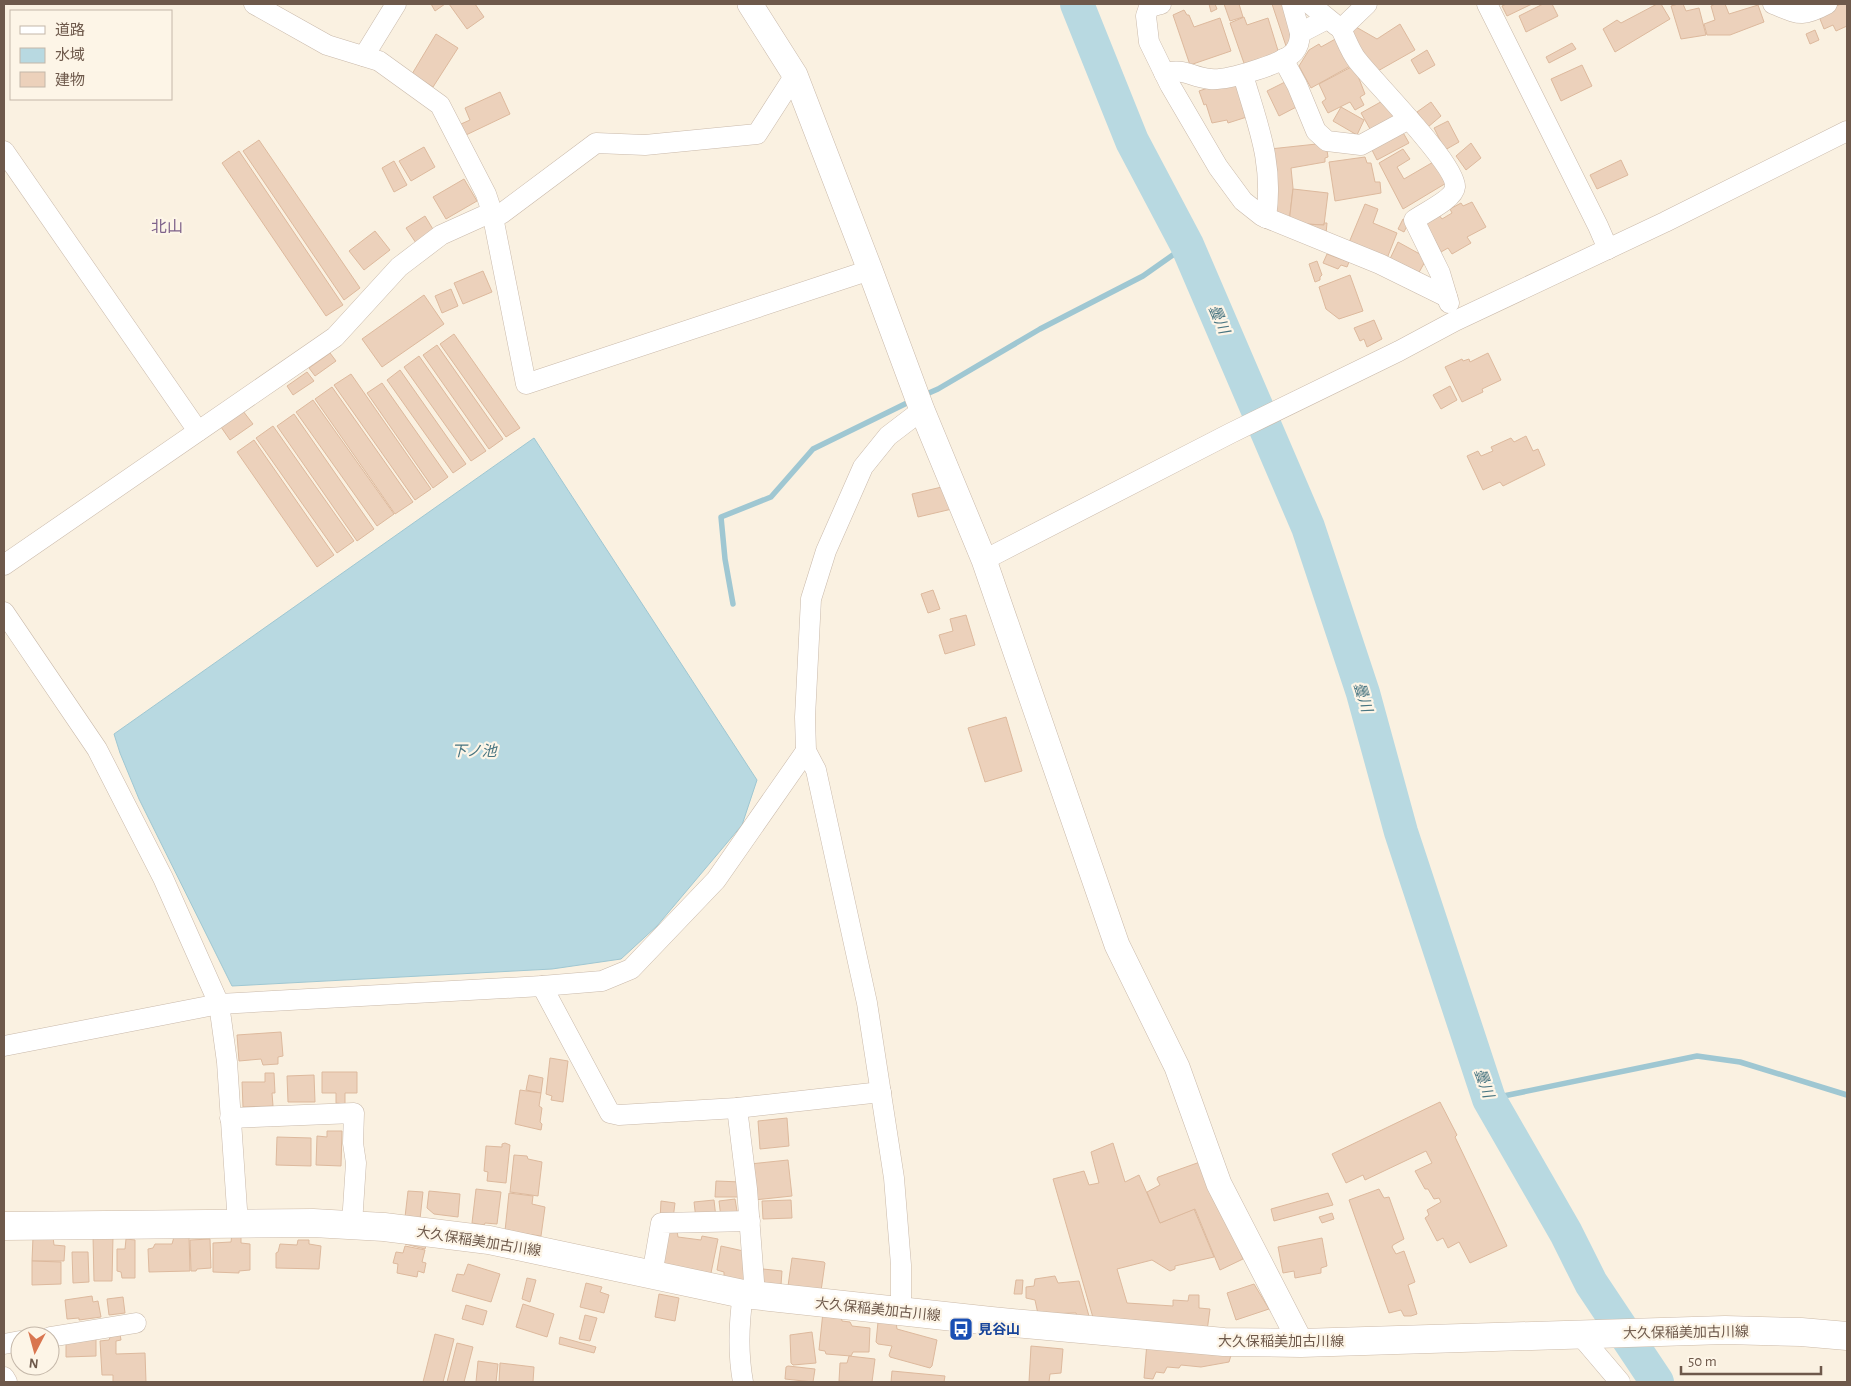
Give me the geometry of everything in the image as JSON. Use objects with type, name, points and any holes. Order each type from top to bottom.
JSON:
[{"type":"main road","name":"大久保稲美加古川線","points":[[4,1226],[313,1222],[352,1224],[490,1240],[749,1295],[901,1312],[1224,1342],[1301,1343],[1725,1330],[1801,1332],[1847,1336]]},
{"type":"street","points":[[254,4],[327,45],[379,61],[440,105],[486,194],[492,212],[526,384],[870,270]]},
{"type":"street","points":[[364,56],[396,4]]},
{"type":"street","points":[[750,4],[795,75],[922,410],[984,560],[1117,945],[1177,1067],[1219,1184],[1301,1343]]},
{"type":"street","points":[[1161,4],[1149,7],[1146,16],[1149,42],[1164,74],[1218,167],[1243,201],[1266,218],[1380,264],[1447,296]]},
{"type":"street","points":[[1164,74],[1178,70],[1211,79],[1242,75],[1283,59],[1295,51],[1300,42],[1300,33],[1292,4]]},
{"type":"street","points":[[1310,4],[1334,24],[1355,58],[1430,143],[1451,174],[1455,186],[1452,196],[1414,220],[1440,273],[1455,321]]},
{"type":"street","points":[[1300,33],[1334,24],[1366,4]]},
{"type":"street","points":[[1486,4],[1594,217],[1608,249]]},
{"type":"street","points":[[1773,4],[1800,14],[1812,12],[1827,4]]},
{"type":"street","points":[[1283,59],[1297,85],[1316,131],[1327,141],[1360,145],[1409,119]]},
{"type":"street","points":[[4,565],[335,337],[399,267],[441,236],[492,212],[502,214],[596,143],[645,145],[757,134],[795,75]]},
{"type":"street","points":[[1242,75],[1265,147],[1268,171],[1266,218]]},
{"type":"street","points":[[984,560],[1231,434],[1399,352],[1455,321],[1608,249],[1847,131]]},
{"type":"street","points":[[4,151],[198,431]]},
{"type":"street","points":[[901,1312],[901,1265],[894,1178],[867,1002],[816,770],[806,751],[804,717],[811,599],[826,552],[863,467],[888,436],[922,410]]},
{"type":"street","points":[[4,612],[97,749],[163,878],[219,1004],[227,1062],[238,1224]]},
{"type":"street","points":[[4,1046],[219,1004],[602,981],[631,969],[716,880],[806,751]]},
{"type":"street","points":[[542,986],[610,1113],[619,1115],[737,1108],[881,1092]]},
{"type":"street","points":[[737,1108],[750,1221],[749,1295],[741,1310],[741,1370],[743,1382]]},
{"type":"street","points":[[230,1118],[354,1112],[353,1143],[356,1163],[352,1224]]},
{"type":"street","points":[[652,1275],[661,1223],[750,1221]]},
{"type":"street","points":[[60,1334],[136,1323]]},
{"type":"street","points":[[1580,1335],[1620,1382]]},
{"type":"street","points":[[4,1377],[7,1382]]},
{"type":"water","name":"下ノ池","points":[[534,438],[757,780],[742,825],[657,926],[621,959],[552,969],[232,986],[139,799],[114,734]]},
{"type":"building","points":[[431,4],[445,4],[435,11]]},
{"type":"building","points":[[449,4],[475,4],[484,17],[467,29]]},
{"type":"building","points":[[1209,4],[1215,4],[1217,9],[1211,12]]},
{"type":"building","points":[[1224,4],[1239,4],[1243,17],[1230,21]]},
{"type":"building","points":[[1272,4],[1286,4],[1296,42],[1286,46]]},
{"type":"building","points":[[1506,4],[1532,4],[1507,16],[1502,6]]},
{"type":"building","points":[[1543,4],[1552,4],[1558,16],[1526,32],[1519,16]]},
{"type":"building","points":[[1657,4],[1661,4],[1670,19],[1615,52],[1603,29],[1617,20],[1621,23]]},
{"type":"building","points":[[1683,4],[1686,11],[1699,8],[1706,35],[1681,39],[1671,6]]},
{"type":"building","points":[[1725,4],[1729,14],[1758,5],[1764,22],[1730,35],[1707,35],[1704,24],[1715,20],[1711,6]]},
{"type":"building","points":[[1841,4],[1847,4],[1847,26],[1836,31],[1833,25],[1824,29],[1820,19],[1826,10]]},
{"type":"building","points":[[1184,10],[1189,15],[1194,27],[1220,18],[1231,51],[1190,65],[1173,15]]},
{"type":"building","points":[[1244,17],[1247,25],[1268,18],[1280,57],[1246,69],[1230,23]]},
{"type":"building","points":[[1400,24],[1415,50],[1376,72],[1348,37],[1356,27],[1377,39]]},
{"type":"building","points":[[1815,30],[1819,40],[1810,44],[1806,34]]},
{"type":"building","points":[[436,34],[458,48],[433,87],[412,74]]},
{"type":"building","points":[[1339,37],[1354,64],[1311,88],[1299,66],[1309,50],[1319,44],[1321,47]]},
{"type":"building","points":[[1572,43],[1576,49],[1549,63],[1546,57]]},
{"type":"building","points":[[1427,50],[1435,65],[1419,74],[1411,60]]},
{"type":"building","points":[[1355,65],[1365,94],[1360,97],[1364,105],[1355,110],[1350,102],[1328,113],[1322,102],[1326,99],[1319,84]]},
{"type":"building","points":[[1582,65],[1592,86],[1561,101],[1551,79]]},
{"type":"building","points":[[1237,78],[1250,116],[1228,123],[1227,120],[1212,123],[1206,104],[1204,105],[1199,91]]},
{"type":"building","points":[[1291,79],[1304,103],[1279,116],[1267,91]]},
{"type":"building","points":[[500,92],[510,114],[466,135],[461,124],[470,120],[465,108]]},
{"type":"building","points":[[1386,99],[1399,123],[1374,136],[1361,113]]},
{"type":"building","points":[[1431,102],[1441,116],[1428,127],[1417,112]]},
{"type":"building","points":[[1341,107],[1364,120],[1357,135],[1333,121]]},
{"type":"building","points":[[1448,121],[1459,142],[1445,150],[1434,128]]},
{"type":"building","points":[[1401,129],[1409,143],[1377,160],[1372,150]]},
{"type":"building","points":[[259,140],[360,288],[344,300],[243,151]]},
{"type":"building","points":[[1326,143],[1328,157],[1325,158],[1325,162],[1291,168],[1293,188],[1289,223],[1272,216],[1270,149]]},
{"type":"building","points":[[1471,143],[1481,158],[1466,170],[1456,156]]},
{"type":"building","points":[[424,147],[435,167],[411,181],[399,161]]},
{"type":"building","points":[[1403,149],[1410,159],[1397,167],[1404,179],[1435,161],[1448,182],[1403,209],[1379,163]]},
{"type":"building","points":[[239,151],[343,305],[326,316],[222,163]]},
{"type":"building","points":[[1365,157],[1367,163],[1371,163],[1375,182],[1380,182],[1381,193],[1335,201],[1329,162]]},
{"type":"building","points":[[1621,160],[1628,175],[1597,189],[1590,175]]},
{"type":"building","points":[[394,161],[407,185],[394,192],[382,168]]},
{"type":"building","points":[[464,179],[477,201],[446,219],[433,197]]},
{"type":"building","points":[[1293,189],[1328,193],[1324,225],[1289,223]]},
{"type":"building","points":[[1472,202],[1486,227],[1467,237],[1471,243],[1452,254],[1448,248],[1441,252],[1426,223],[1439,215],[1442,219],[1452,213],[1450,209],[1461,203],[1463,206]]},
{"type":"building","points":[[1365,204],[1378,209],[1373,223],[1397,233],[1386,261],[1348,245]]},
{"type":"building","points":[[425,216],[434,231],[416,243],[406,228]]},
{"type":"building","points":[[1403,219],[1409,222],[1404,232],[1398,229]]},
{"type":"building","points":[[1324,223],[1327,223],[1326,234],[1304,224],[1324,225]]},
{"type":"building","points":[[375,231],[390,250],[364,270],[349,251]]},
{"type":"building","points":[[1398,242],[1427,258],[1417,276],[1389,261]]},
{"type":"building","points":[[1327,254],[1349,262],[1347,267],[1341,265],[1338,269],[1323,263]]},
{"type":"building","points":[[1317,261],[1322,275],[1320,280],[1315,282],[1309,264]]},
{"type":"building","points":[[483,271],[492,292],[463,304],[454,283]]},
{"type":"building","points":[[1350,275],[1363,311],[1339,319],[1326,309],[1319,287]]},
{"type":"building","points":[[451,289],[458,306],[442,313],[435,296]]},
{"type":"building","points":[[424,295],[444,324],[382,367],[362,339]]},
{"type":"building","points":[[1374,320],[1382,339],[1367,347],[1364,339],[1360,341],[1354,328]]},
{"type":"building","points":[[454,334],[520,428],[506,437],[440,344]]},
{"type":"building","points":[[437,345],[503,439],[489,449],[423,355]]},
{"type":"building","points":[[330,353],[336,361],[315,376],[309,368]]},
{"type":"building","points":[[1488,353],[1501,380],[1482,389],[1483,392],[1462,402],[1445,367],[1462,359],[1463,361],[1469,359],[1470,362]]},
{"type":"building","points":[[419,356],[486,451],[471,461],[404,367]]},
{"type":"building","points":[[400,370],[466,464],[453,473],[387,380]]},
{"type":"building","points":[[307,372],[314,381],[293,395],[287,386]]},
{"type":"building","points":[[351,374],[431,489],[415,500],[334,385]]},
{"type":"building","points":[[382,383],[448,477],[433,488],[367,393]]},
{"type":"building","points":[[1450,386],[1457,400],[1441,409],[1433,395]]},
{"type":"building","points":[[332,387],[413,502],[395,514],[315,399]]},
{"type":"building","points":[[313,400],[394,514],[377,526],[296,412]]},
{"type":"building","points":[[243,411],[253,424],[230,440],[221,427]]},
{"type":"building","points":[[294,414],[374,529],[357,541],[277,426]]},
{"type":"building","points":[[273,426],[354,541],[337,553],[256,438]]},
{"type":"building","points":[[1526,436],[1533,451],[1538,449],[1545,465],[1503,486],[1500,482],[1483,490],[1467,456],[1478,451],[1481,456],[1493,451],[1491,447],[1511,438],[1514,442]]},
{"type":"building","points":[[254,440],[334,555],[317,567],[237,452]]},
{"type":"building","points":[[946,486],[952,509],[918,517],[912,494]]},
{"type":"building","points":[[933,590],[940,609],[928,613],[921,594]]},
{"type":"building","points":[[966,615],[975,645],[945,654],[939,635],[953,631],[950,619]]},
{"type":"building","points":[[1006,717],[1022,771],[985,782],[968,728]]},
{"type":"building","points":[[281,1032],[283,1056],[278,1057],[278,1064],[263,1065],[261,1059],[239,1061],[237,1035]]},
{"type":"building","points":[[550,1058],[568,1061],[563,1102],[551,1100],[552,1096],[546,1094]]},
{"type":"building","points":[[322,1072],[357,1072],[357,1093],[345,1093],[345,1104],[336,1103],[336,1093],[322,1093]]},
{"type":"building","points":[[265,1073],[274,1073],[275,1093],[272,1093],[273,1106],[243,1107],[242,1082],[265,1082]]},
{"type":"building","points":[[314,1075],[315,1102],[288,1102],[287,1076]]},
{"type":"building","points":[[529,1075],[543,1078],[541,1093],[526,1090]]},
{"type":"building","points":[[520,1090],[541,1093],[539,1106],[542,1108],[541,1130],[515,1124]]},
{"type":"building","points":[[1440,1102],[1507,1246],[1470,1263],[1459,1242],[1448,1248],[1443,1238],[1437,1241],[1425,1218],[1429,1215],[1427,1210],[1441,1202],[1439,1198],[1434,1199],[1428,1189],[1425,1189],[1415,1171],[1432,1163],[1426,1151],[1365,1180],[1363,1175],[1346,1183],[1332,1154]]},
{"type":"building","points":[[787,1118],[789,1146],[760,1149],[758,1121]]},
{"type":"building","points":[[327,1131],[342,1131],[341,1166],[316,1165],[317,1136],[327,1137]]},
{"type":"building","points":[[277,1137],[311,1138],[311,1166],[276,1165]]},
{"type":"building","points":[[1113,1143],[1125,1182],[1139,1175],[1160,1223],[1194,1209],[1214,1257],[1175,1266],[1175,1269],[1170,1271],[1152,1260],[1117,1269],[1127,1303],[1173,1306],[1173,1300],[1188,1301],[1189,1295],[1199,1295],[1199,1308],[1210,1309],[1207,1331],[1094,1321],[1053,1179],[1084,1171],[1089,1185],[1099,1183],[1091,1152]]},
{"type":"building","points":[[502,1144],[510,1145],[506,1183],[487,1181],[488,1172],[484,1171],[486,1146],[502,1147]]},
{"type":"building","points":[[514,1155],[527,1156],[528,1159],[542,1162],[538,1196],[510,1192]]},
{"type":"building","points":[[788,1160],[792,1196],[754,1200],[750,1164]]},
{"type":"building","points":[[1200,1162],[1243,1259],[1220,1270],[1195,1209],[1160,1223],[1147,1192],[1160,1185],[1158,1177]]},
{"type":"building","points":[[716,1181],[741,1182],[741,1197],[715,1197]]},
{"type":"building","points":[[476,1189],[501,1192],[497,1224],[485,1223],[484,1225],[472,1223]]},
{"type":"building","points":[[1379,1189],[1384,1198],[1389,1197],[1404,1239],[1392,1247],[1396,1254],[1404,1251],[1415,1282],[1408,1285],[1417,1314],[1411,1316],[1404,1316],[1401,1310],[1389,1313],[1349,1200]]},
{"type":"building","points":[[408,1191],[423,1192],[420,1219],[405,1217]]},
{"type":"building","points":[[429,1191],[460,1194],[458,1217],[434,1214],[427,1208]]},
{"type":"building","points":[[509,1193],[533,1196],[532,1204],[545,1207],[541,1236],[505,1231]]},
{"type":"building","points":[[1328,1193],[1333,1205],[1274,1221],[1271,1209]]},
{"type":"building","points":[[735,1199],[738,1217],[721,1218],[719,1201]]},
{"type":"building","points":[[714,1200],[716,1218],[696,1219],[694,1202]]},
{"type":"building","points":[[791,1200],[792,1218],[763,1219],[762,1201]]},
{"type":"building","points":[[661,1201],[675,1203],[673,1219],[660,1220]]},
{"type":"building","points":[[1332,1213],[1334,1219],[1322,1223],[1319,1217]]},
{"type":"building","points":[[664,1229],[677,1231],[678,1237],[701,1240],[702,1236],[718,1239],[711,1273],[658,1266]]},
{"type":"building","points":[[232,1233],[241,1234],[241,1243],[250,1244],[250,1270],[239,1271],[239,1273],[213,1272],[213,1243],[231,1242]]},
{"type":"building","points":[[93,1236],[113,1236],[112,1281],[94,1281]]},
{"type":"building","points":[[189,1236],[190,1271],[149,1272],[148,1249],[153,1248],[155,1244],[172,1244],[174,1237]]},
{"type":"building","points":[[33,1237],[53,1237],[54,1245],[65,1246],[64,1261],[32,1261]]},
{"type":"building","points":[[407,1238],[427,1242],[425,1249],[405,1244]]},
{"type":"building","points":[[1322,1238],[1327,1266],[1321,1268],[1321,1273],[1295,1278],[1294,1271],[1283,1273],[1278,1247]]},
{"type":"building","points":[[126,1239],[135,1240],[135,1278],[122,1278],[121,1272],[117,1271],[117,1249],[125,1249]]},
{"type":"building","points":[[210,1239],[211,1268],[191,1271],[190,1240]]},
{"type":"building","points":[[298,1240],[309,1240],[309,1244],[321,1246],[319,1269],[276,1268],[276,1253],[280,1244],[297,1245]]},
{"type":"building","points":[[405,1246],[425,1250],[422,1262],[426,1263],[424,1273],[418,1271],[417,1277],[397,1273],[398,1264],[393,1263],[396,1252],[403,1253]]},
{"type":"building","points":[[721,1246],[748,1252],[745,1281],[724,1278],[724,1272],[717,1270]]},
{"type":"building","points":[[72,1252],[88,1252],[89,1282],[73,1283]]},
{"type":"building","points":[[792,1258],[825,1263],[821,1291],[788,1286]]},
{"type":"building","points":[[32,1261],[61,1262],[61,1284],[32,1285]]},
{"type":"building","points":[[468,1264],[500,1274],[491,1302],[452,1291],[457,1274],[464,1275]]},
{"type":"building","points":[[763,1269],[782,1271],[781,1285],[761,1283]]},
{"type":"building","points":[[1055,1276],[1058,1283],[1079,1281],[1089,1316],[1078,1318],[1076,1313],[1038,1314],[1035,1300],[1026,1298],[1026,1287],[1034,1286],[1035,1279]]},
{"type":"building","points":[[527,1278],[536,1280],[530,1302],[522,1299]]},
{"type":"building","points":[[1016,1280],[1023,1280],[1022,1294],[1014,1294]]},
{"type":"building","points":[[586,1283],[602,1287],[600,1292],[609,1295],[604,1313],[580,1307]]},
{"type":"building","points":[[1254,1284],[1269,1309],[1236,1320],[1227,1293]]},
{"type":"building","points":[[659,1294],[679,1298],[675,1321],[655,1317]]},
{"type":"building","points":[[92,1296],[93,1302],[98,1301],[101,1317],[79,1320],[79,1318],[67,1319],[65,1300]]},
{"type":"building","points":[[123,1297],[125,1313],[109,1315],[107,1299]]},
{"type":"building","points":[[523,1304],[554,1314],[547,1337],[516,1327]]},
{"type":"building","points":[[466,1305],[487,1311],[483,1325],[462,1319]]},
{"type":"building","points":[[823,1312],[840,1312],[842,1321],[850,1322],[852,1326],[870,1328],[869,1352],[853,1352],[851,1356],[826,1354],[825,1351],[819,1350]]},
{"type":"building","points":[[585,1315],[597,1318],[590,1341],[579,1339]]},
{"type":"building","points":[[878,1322],[896,1322],[897,1329],[937,1340],[932,1366],[930,1368],[890,1357],[892,1346],[876,1342]]},
{"type":"building","points":[[812,1332],[816,1363],[793,1365],[791,1363],[790,1335]]},
{"type":"building","points":[[120,1334],[121,1340],[116,1341],[116,1354],[145,1353],[146,1382],[113,1382],[113,1375],[102,1375],[100,1341],[109,1340],[111,1335]]},
{"type":"building","points":[[435,1334],[454,1339],[443,1382],[423,1382]]},
{"type":"building","points":[[560,1337],[596,1347],[594,1353],[559,1344]]},
{"type":"building","points":[[96,1338],[96,1356],[66,1357],[66,1339]]},
{"type":"building","points":[[457,1343],[473,1347],[464,1382],[447,1382]]},
{"type":"building","points":[[1147,1343],[1232,1352],[1229,1362],[1201,1367],[1181,1365],[1179,1368],[1167,1367],[1164,1373],[1156,1372],[1153,1379],[1144,1378]]},
{"type":"building","points":[[1031,1346],[1063,1349],[1061,1373],[1050,1374],[1049,1382],[1029,1382]]},
{"type":"building","points":[[849,1356],[875,1359],[872,1382],[839,1381],[840,1363],[847,1363]]},
{"type":"building","points":[[478,1361],[498,1364],[496,1382],[476,1382]]},
{"type":"building","points":[[500,1363],[534,1367],[533,1382],[499,1382]]},
{"type":"building","points":[[786,1367],[815,1369],[813,1382],[785,1379]]},
{"type":"building","points":[[892,1371],[945,1376],[944,1382],[891,1382]]},
{"type":"waterway","name":"曇川","points":[[1077,4],[1132,141],[1187,245],[1308,527],[1363,693],[1401,832],[1489,1099],[1566,1233],[1591,1283],[1657,1382]]},
{"type":"waterway","points":[[922,396],[938,389],[1040,329],[1143,276],[1187,245]]},
{"type":"waterway","points":[[733,604],[725,559],[721,517],[771,497],[813,449],[911,401]]},
{"type":"waterway","points":[[1489,1099],[1697,1056],[1740,1062],[1847,1095]]},
{"type":"place","name":"見谷山","points":[[961,1329]]},
{"type":"district","name":"北山","points":[[167,226]]}]
